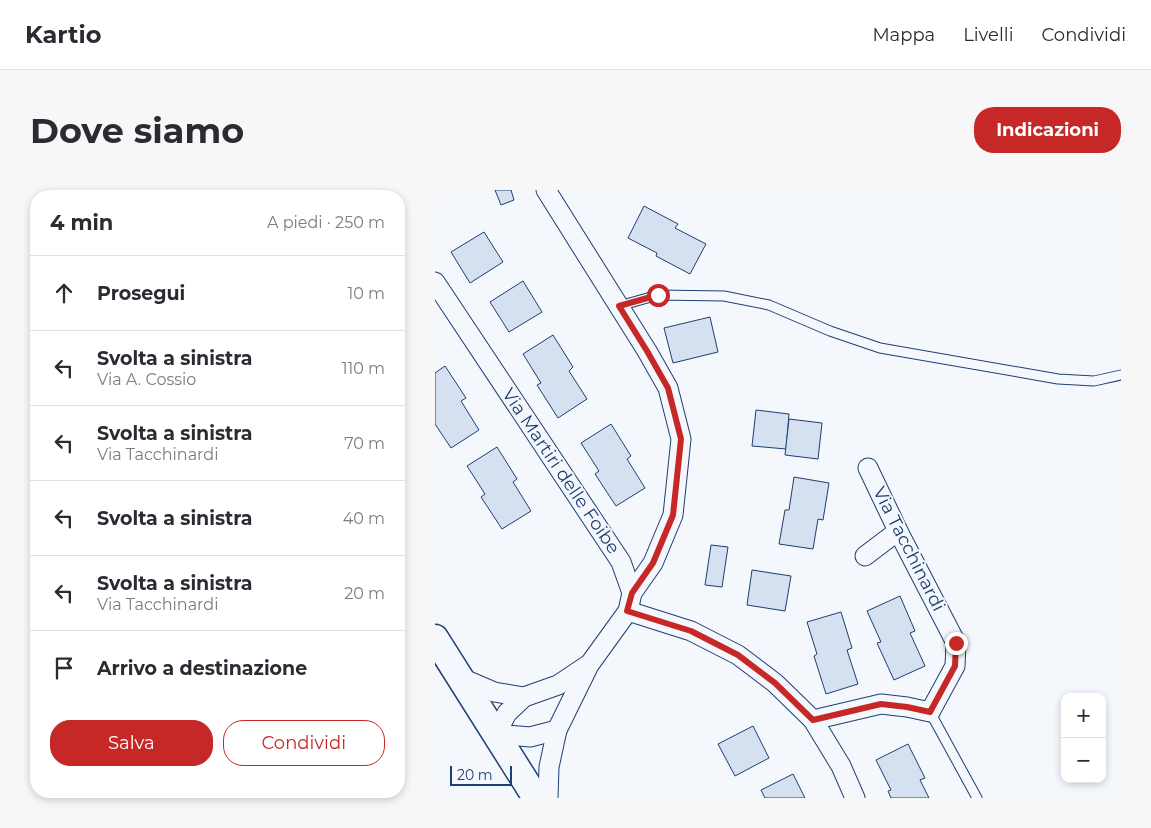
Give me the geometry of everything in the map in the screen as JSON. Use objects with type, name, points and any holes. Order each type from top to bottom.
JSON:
[{"type":"main road","points":[[435,638],[536,798]]},
{"type":"street","points":[[546,190],[647,351],[668,388],[681,439],[673,515],[653,563],[632,593],[627,611],[589,665],[557,730],[549,767],[548,798]]},
{"type":"street","name":"Via Martiri delle Foibe","points":[[435,282],[621,562],[632,593]]},
{"type":"street","name":"Via Tacchinardi","points":[[869,468],[898,531],[956,643],[955,666],[930,712]]},
{"type":"street","points":[[865,556],[898,531]]},
{"type":"street","points":[[627,611],[691,631],[738,655],[775,683],[813,720],[841,766],[855,798]]},
{"type":"street","points":[[557,730],[530,737],[496,734],[507,713],[523,697],[558,685],[589,665]]},
{"type":"street","points":[[459,677],[494,692],[523,697]]},
{"type":"street","points":[[813,720],[881,704],[930,712]]},
{"type":"lane","points":[[619,306],[658,295],[724,296],[769,305],[830,331],[880,348],[1058,379],[1094,381],[1121,375]]},
{"type":"lane","points":[[930,712],[977,798]]},
{"type":"building","points":[[495,190],[511,190],[514,200],[501,205]]},
{"type":"building","points":[[644,206],[678,224],[675,228],[706,244],[690,274],[656,256],[657,253],[628,238]]},
{"type":"building","points":[[484,232],[503,262],[470,283],[451,252]]},
{"type":"building","points":[[523,281],[542,312],[509,332],[490,302]]},
{"type":"building","points":[[710,317],[718,352],[673,363],[664,328]]},
{"type":"building","points":[[553,335],[573,367],[569,371],[587,399],[558,418],[537,385],[541,383],[523,354]]},
{"type":"building","points":[[445,366],[466,398],[461,401],[479,430],[451,448],[435,424],[435,373]]},
{"type":"building","points":[[756,410],[789,414],[786,449],[752,446]]},
{"type":"building","points":[[789,419],[822,423],[818,459],[785,455]]},
{"type":"building","points":[[611,424],[631,456],[627,459],[645,488],[616,506],[595,474],[599,471],[581,443]]},
{"type":"building","points":[[497,447],[517,479],[513,482],[531,511],[502,529],[481,497],[485,494],[467,466]]},
{"type":"building","points":[[794,477],[829,483],[823,520],[818,519],[813,549],[779,544],[785,510],[789,510]]},
{"type":"building","points":[[711,545],[728,547],[722,587],[705,585]]},
{"type":"building","points":[[752,570],[791,576],[785,611],[747,605]]},
{"type":"building","points":[[900,596],[915,631],[910,633],[925,666],[894,680],[877,643],[881,642],[867,611]]},
{"type":"building","points":[[841,612],[852,648],[847,650],[858,684],[826,694],[814,656],[817,654],[807,622]]},
{"type":"building","points":[[753,726],[769,758],[735,776],[718,744]]},
{"type":"building","points":[[908,744],[925,778],[920,780],[929,798],[891,798],[888,791],[891,790],[876,760]]},
{"type":"building","points":[[793,774],[805,798],[765,798],[761,790]]},
{"type":"route","points":[[658,295],[619,306],[668,388],[681,439],[673,515],[653,563],[632,593],[627,611],[691,631],[738,655],[775,683],[813,720],[881,704],[930,712],[955,666],[956,643]]}]
